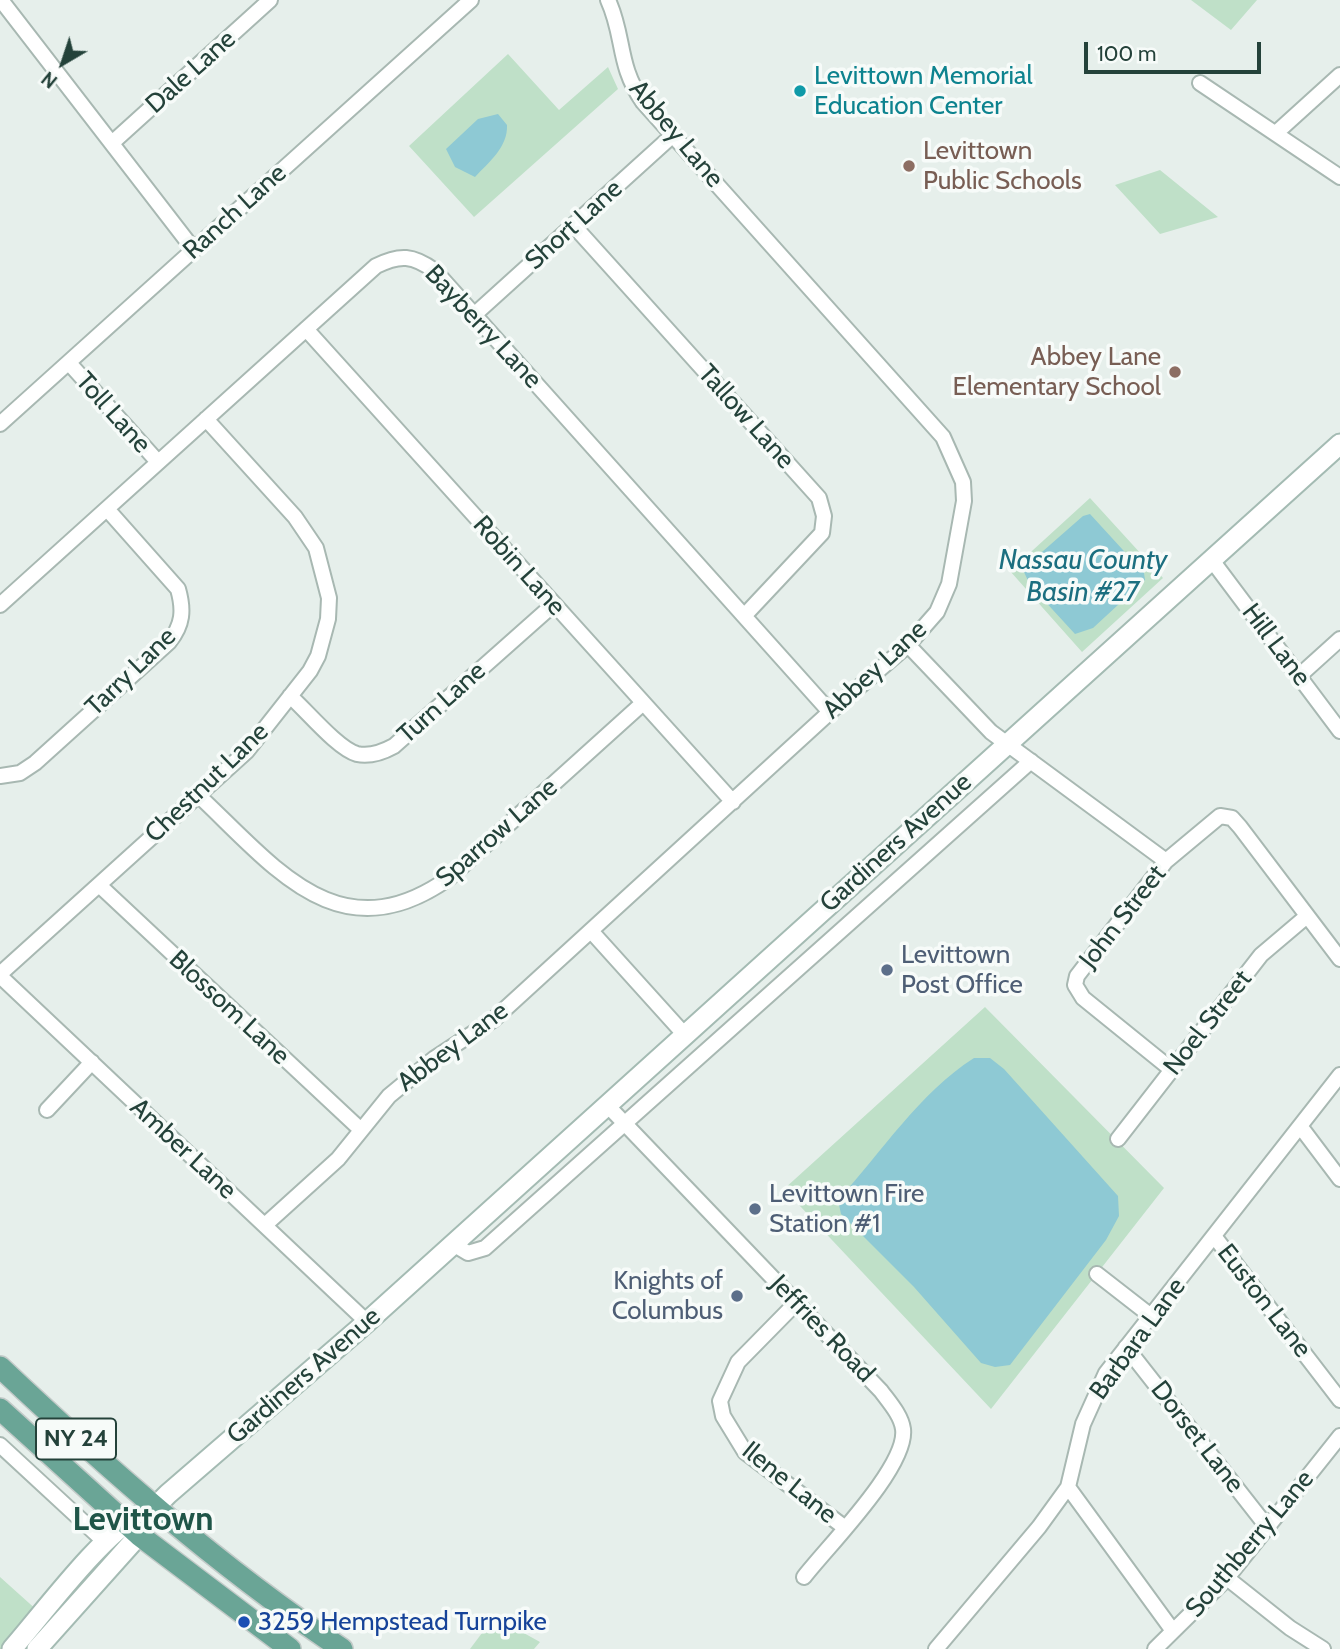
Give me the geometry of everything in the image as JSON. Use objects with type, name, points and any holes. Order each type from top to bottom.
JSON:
[{"type":"main road","name":"Gardiners Avenue","points":[[132,1529],[367,1322],[1340,444]]},
{"type":"main road","name":"NY 24","points":[[0,1367],[155,1507],[217,1559],[342,1649]]},
{"type":"main road","name":"NY 24","points":[[0,1409],[132,1529],[290,1649]]},
{"type":"main road","points":[[12,1649],[105,1542],[132,1529]]},
{"type":"main road","points":[[37,1649],[132,1529]]},
{"type":"street","points":[[1,0],[194,250]]},
{"type":"street","name":"Dale Lane","points":[[112,143],[270,0]]},
{"type":"street","name":"Ranch Lane","points":[[0,424],[471,0]]},
{"type":"street","name":"Abbey Lane","points":[[265,1225],[338,1159],[389,1096],[435,1058],[493,1020],[830,712],[908,645],[937,612],[948,584],[964,501],[956,463],[943,437],[673,135],[629,82],[621,58],[617,18],[608,0]]},
{"type":"street","points":[[1276,133],[1340,75]]},
{"type":"street","points":[[1200,83],[1340,177]]},
{"type":"street","name":"Short Lane","points":[[474,315],[673,135]]},
{"type":"street","name":"Tallow Lane","points":[[574,226],[819,498],[824,516],[822,533],[745,615]]},
{"type":"street","name":"Bayberry Lane","points":[[0,605],[376,267],[392,258],[406,256],[419,259],[435,271],[830,712]]},
{"type":"street","name":"Robin Lane","points":[[306,329],[733,802]]},
{"type":"street","name":"Toll Lane","points":[[69,363],[158,462]]},
{"type":"street","name":"Chestnut Lane","points":[[0,975],[247,751],[310,671],[324,636],[328,598],[323,566],[316,548],[295,517],[206,419]]},
{"type":"street","name":"Tarry Lane","points":[[0,776],[20,773],[35,762],[169,642],[180,624],[183,606],[178,589],[107,509]]},
{"type":"street","name":"Hill Lane","points":[[1211,559],[1340,731]]},
{"type":"street","name":"Turn Lane","points":[[290,696],[347,749],[370,755],[383,751],[394,746],[554,604]]},
{"type":"street","points":[[1299,676],[1340,639]]},
{"type":"street","points":[[908,645],[991,732],[1166,861]]},
{"type":"street","name":"Sparrow Lane","points":[[198,795],[306,892],[351,907],[392,906],[418,898],[449,878],[643,703]]},
{"type":"street","name":"Gardiners Avenue","points":[[453,1244],[468,1253],[485,1248],[1031,761]]},
{"type":"street","name":"John Street","points":[[1172,1070],[1096,1010],[1077,992],[1075,985],[1085,964],[1166,861],[1220,816],[1232,818],[1307,916]]},
{"type":"street","name":"Blossom Lane","points":[[99,885],[361,1130]]},
{"type":"street","points":[[1307,916],[1340,960]]},
{"type":"street","name":"Noel Street","points":[[1118,1139],[1261,956],[1307,916]]},
{"type":"street","points":[[591,931],[684,1034]]},
{"type":"street","name":"Amber Lane","points":[[0,975],[367,1322]]},
{"type":"street","points":[[47,1110],[92,1062]]},
{"type":"street","name":"Barbara Lane","points":[[936,1649],[1039,1527],[1068,1487],[1091,1400],[1126,1347],[1340,1075]]},
{"type":"street","name":"Jeffries Road","points":[[607,1105],[881,1391],[901,1421],[902,1444],[885,1479],[804,1577]]},
{"type":"street","points":[[1300,1126],[1340,1179]]},
{"type":"street","name":"Euston Lane","points":[[1214,1236],[1340,1399]]},
{"type":"street","points":[[1097,1274],[1151,1316]]},
{"type":"street","name":"Ilene Lane","points":[[797,1303],[738,1362],[720,1401],[723,1416],[745,1452],[844,1527]]},
{"type":"street","name":"Dorset Lane","points":[[1126,1347],[1268,1528]]},
{"type":"street","name":"Southberry Lane","points":[[1155,1649],[1199,1609],[1227,1578],[1340,1436]]},
{"type":"street","points":[[0,1445],[105,1542]]},
{"type":"street","points":[[1068,1487],[1172,1631]]},
{"type":"street","points":[[1227,1578],[1290,1628],[1323,1649]]},
{"type":"green space","points":[[1191,0],[1257,0],[1231,30]]},
{"type":"green space","points":[[508,54],[559,110],[608,67],[618,89],[474,217],[409,146]]},
{"type":"green space","points":[[1160,170],[1218,217],[1160,234],[1115,185]]},
{"type":"green space","name":"Nassau County Basin #27","points":[[1090,498],[1163,578],[1082,652],[1010,571]]},
{"type":"green space","points":[[985,1007],[1164,1188],[991,1409],[784,1189]]},
{"type":"green space","points":[[0,1577],[39,1612],[5,1649],[0,1649]]},
{"type":"green space","points":[[494,1617],[540,1642],[534,1649],[470,1649]]},
{"type":"water","points":[[498,114],[507,125],[497,154],[475,177],[455,167],[446,149],[478,119]]},
{"type":"water","name":"Nassau County Basin #27","points":[[1090,514],[1144,573],[1145,580],[1093,628],[1075,634],[1030,585],[1024,572],[1026,566],[1083,516]]},
{"type":"water","points":[[974,1058],[990,1058],[1004,1069],[1118,1196],[1119,1216],[1106,1240],[1010,1365],[995,1367],[981,1363],[914,1287],[841,1214],[838,1200],[918,1106],[954,1072]]},
{"type":"place","name":"Levittown Memorial Education Center","points":[[800,91]]},
{"type":"place","name":"Levittown Public Schools","points":[[909,166]]},
{"type":"place","name":"Abbey Lane Elementary School","points":[[1175,372]]},
{"type":"place","name":"Levittown Post Office","points":[[887,970]]},
{"type":"place","name":"Levittown Fire Station #1","points":[[755,1209]]},
{"type":"place","name":"Knights of Columbus","points":[[737,1296]]},
{"type":"place","name":"3259 Hempstead Turnpike","points":[[244,1622]]},
{"type":"district","name":"Levittown","points":[[143,1520]]}]
